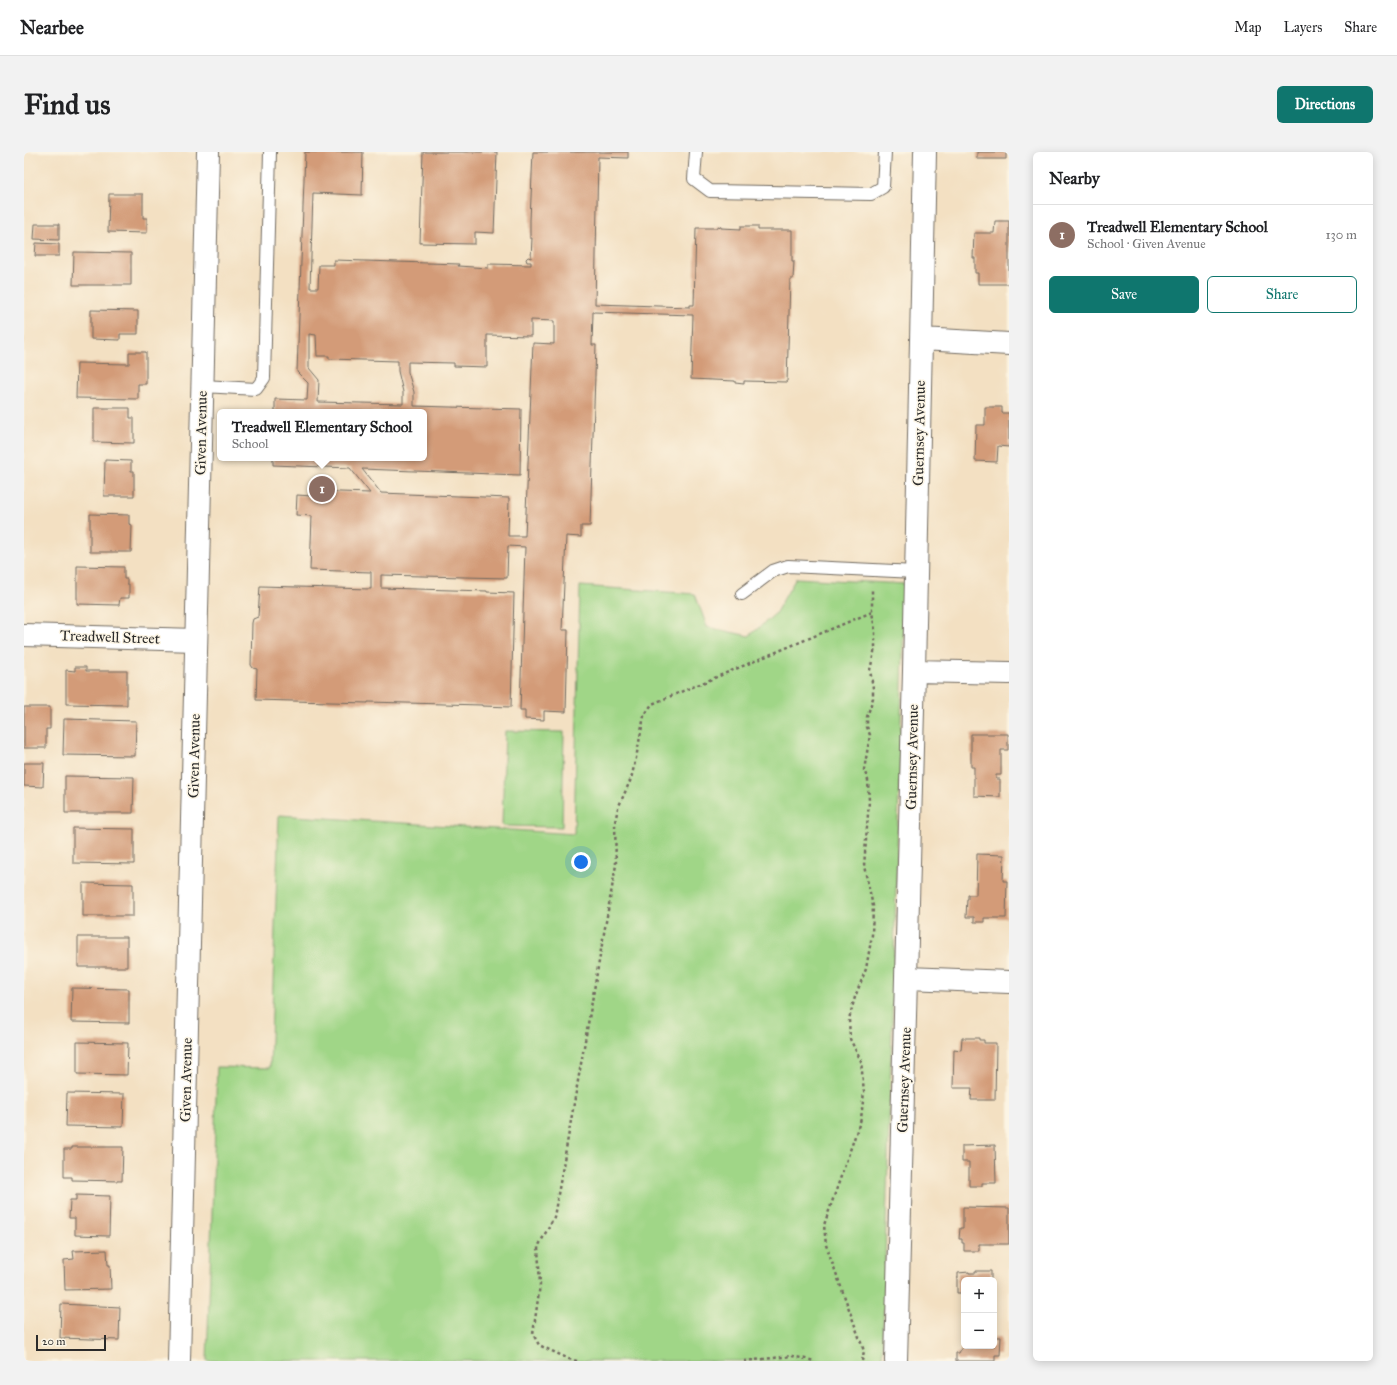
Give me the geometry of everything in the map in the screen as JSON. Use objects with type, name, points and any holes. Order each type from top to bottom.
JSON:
[{"type":"street","name":"Given Avenue","points":[[179,1361],[208,152]]},
{"type":"street","name":"Guernsey Avenue","points":[[896,1361],[907,978],[925,152]]},
{"type":"street","points":[[922,339],[1009,344]]},
{"type":"street","name":"Treadwell Street","points":[[24,635],[196,640]]},
{"type":"street","points":[[914,671],[1009,673]]},
{"type":"street","points":[[907,978],[1009,982]]},
{"type":"lane","points":[[202,386],[256,389],[264,378],[270,152]]},
{"type":"lane","points":[[696,152],[694,179],[710,191],[871,194],[883,187],[885,152]]},
{"type":"lane","points":[[742,594],[773,571],[788,566],[916,572]]},
{"type":"path","points":[[862,1361],[864,1351],[826,1246],[824,1224],[860,1119],[864,1092],[861,1061],[850,1039],[849,1019],[855,997],[866,969],[872,935],[873,906],[864,866],[869,801],[868,780],[864,770],[870,735],[867,727],[867,717],[873,688],[870,670],[875,648],[871,570]]},
{"type":"path","points":[[577,1361],[569,1359],[539,1345],[533,1334],[540,1285],[538,1247],[554,1217],[616,865],[615,822],[618,808],[631,780],[644,716],[652,704],[872,612]]},
{"type":"path","points":[[744,1361],[792,1356],[815,1361]]},
{"type":"green space","points":[[796,578],[905,584],[882,1361],[207,1361],[217,1067],[270,1068],[279,815],[574,834],[580,586],[695,594],[707,627],[749,636],[775,614]]},
{"type":"green space","points":[[505,731],[564,732],[562,827],[502,826]]},
{"type":"building","points":[[305,152],[363,152],[362,195],[313,193],[310,288],[318,288],[319,265],[334,265],[334,260],[459,264],[458,266],[488,268],[488,264],[531,265],[531,262],[527,262],[526,259],[528,257],[531,258],[532,238],[530,238],[530,220],[533,152],[628,152],[628,158],[598,157],[595,304],[690,307],[690,305],[694,305],[696,228],[718,228],[718,226],[721,228],[741,229],[741,226],[758,226],[758,230],[792,230],[792,261],[794,261],[793,279],[790,279],[787,382],[744,381],[744,384],[735,383],[735,381],[691,379],[693,315],[593,312],[592,345],[596,345],[590,526],[581,526],[581,537],[566,536],[562,630],[568,630],[566,712],[544,711],[544,720],[525,719],[525,710],[520,710],[525,547],[508,546],[507,578],[381,575],[381,588],[514,593],[511,707],[482,705],[256,700],[257,669],[253,668],[251,665],[252,623],[253,619],[258,617],[260,586],[371,589],[371,572],[310,570],[312,516],[296,515],[297,495],[312,496],[312,491],[370,493],[350,468],[273,465],[273,461],[427,461],[427,409],[275,409],[275,399],[307,400],[308,383],[297,372]],"holes":[[[531,320],[554,321],[554,344],[533,343],[525,536],[508,536],[509,498],[381,493],[362,469],[520,475],[521,409],[414,406],[414,392],[408,372],[408,362],[454,363],[454,366],[487,367],[487,335],[531,336]],[[309,334],[316,335],[317,356],[329,356],[329,359],[398,361],[398,371],[403,392],[403,404],[318,402],[319,380],[309,368]]]},
{"type":"building","points":[[423,152],[497,152],[494,233],[475,232],[475,244],[420,243]]},
{"type":"building","points":[[977,152],[1006,152],[1006,159],[977,159]]},
{"type":"building","points":[[109,194],[143,194],[143,218],[147,218],[147,233],[108,232]]},
{"type":"building","points":[[995,221],[1009,221],[1009,284],[978,284],[978,273],[975,273],[975,258],[973,258],[974,233],[994,233]]},
{"type":"building","points":[[35,224],[59,224],[59,240],[34,239]]},
{"type":"building","points":[[36,243],[59,244],[59,256],[35,256]]},
{"type":"building","points":[[74,252],[131,253],[131,285],[73,285]]},
{"type":"building","points":[[91,310],[138,311],[138,334],[120,334],[120,340],[91,339]]},
{"type":"building","points":[[129,352],[146,352],[146,384],[138,384],[138,399],[76,398],[77,363],[129,364]]},
{"type":"building","points":[[985,407],[1002,407],[1002,413],[1009,413],[1009,447],[998,446],[997,462],[975,461],[976,425],[985,425]]},
{"type":"building","points":[[94,408],[130,408],[130,418],[134,418],[134,443],[94,442]]},
{"type":"building","points":[[105,460],[131,461],[131,471],[134,471],[134,496],[104,496]]},
{"type":"building","points":[[90,514],[129,515],[129,524],[132,525],[131,552],[90,552]]},
{"type":"building","points":[[77,566],[124,567],[124,579],[127,579],[127,584],[129,584],[129,598],[120,598],[119,605],[77,604]]},
{"type":"building","points":[[75,667],[86,667],[86,671],[127,671],[127,705],[66,704],[66,670],[75,671]]},
{"type":"building","points":[[24,707],[50,707],[50,729],[46,729],[46,748],[24,748]]},
{"type":"building","points":[[64,719],[136,721],[135,756],[63,755]]},
{"type":"building","points":[[971,734],[1008,734],[1008,750],[1001,750],[1001,775],[996,775],[996,779],[1000,779],[1000,797],[974,796],[974,767],[971,767]]},
{"type":"building","points":[[24,763],[44,763],[43,787],[24,786]]},
{"type":"building","points":[[65,776],[134,777],[133,813],[65,813]]},
{"type":"building","points":[[73,828],[134,829],[134,864],[73,863]]},
{"type":"building","points":[[977,854],[1004,855],[1003,881],[1007,881],[1006,918],[984,918],[984,922],[974,922],[974,917],[966,917],[968,895],[976,895]]},
{"type":"building","points":[[83,883],[133,884],[133,916],[83,916]]},
{"type":"building","points":[[78,937],[127,937],[127,967],[78,967]]},
{"type":"building","points":[[72,988],[129,989],[129,1023],[71,1022]]},
{"type":"building","points":[[962,1038],[979,1038],[979,1040],[984,1040],[984,1043],[996,1043],[995,1100],[971,1100],[972,1088],[953,1088],[954,1049],[961,1050]]},
{"type":"building","points":[[77,1042],[128,1043],[127,1075],[77,1074]]},
{"type":"building","points":[[67,1093],[124,1094],[123,1127],[66,1126]]},
{"type":"building","points":[[995,1145],[996,1183],[982,1183],[982,1186],[969,1186],[969,1162],[962,1162],[962,1146]]},
{"type":"building","points":[[72,1147],[123,1147],[122,1181],[72,1180],[72,1177],[64,1177],[64,1149],[72,1149]]},
{"type":"building","points":[[76,1195],[110,1196],[109,1236],[75,1235],[75,1218],[69,1218],[70,1200],[76,1200]]},
{"type":"building","points":[[963,1207],[1009,1208],[1009,1244],[979,1244],[979,1251],[964,1251],[964,1243],[962,1243],[962,1239],[959,1239],[960,1228],[963,1228]]},
{"type":"building","points":[[107,1250],[108,1265],[110,1265],[111,1289],[65,1290],[64,1260],[74,1259],[73,1251]]},
{"type":"building","points":[[976,1271],[991,1271],[991,1277],[961,1277],[961,1293],[957,1293],[958,1273],[976,1273]]},
{"type":"building","points":[[61,1304],[120,1307],[119,1340],[60,1338]]},
{"type":"building","points":[[997,1337],[1001,1337],[1000,1355],[995,1355],[995,1361],[956,1361],[956,1353],[959,1353],[961,1349],[997,1349]]},
{"type":"place","name":"Treadwell Elementary School","points":[[322,489]]}]
